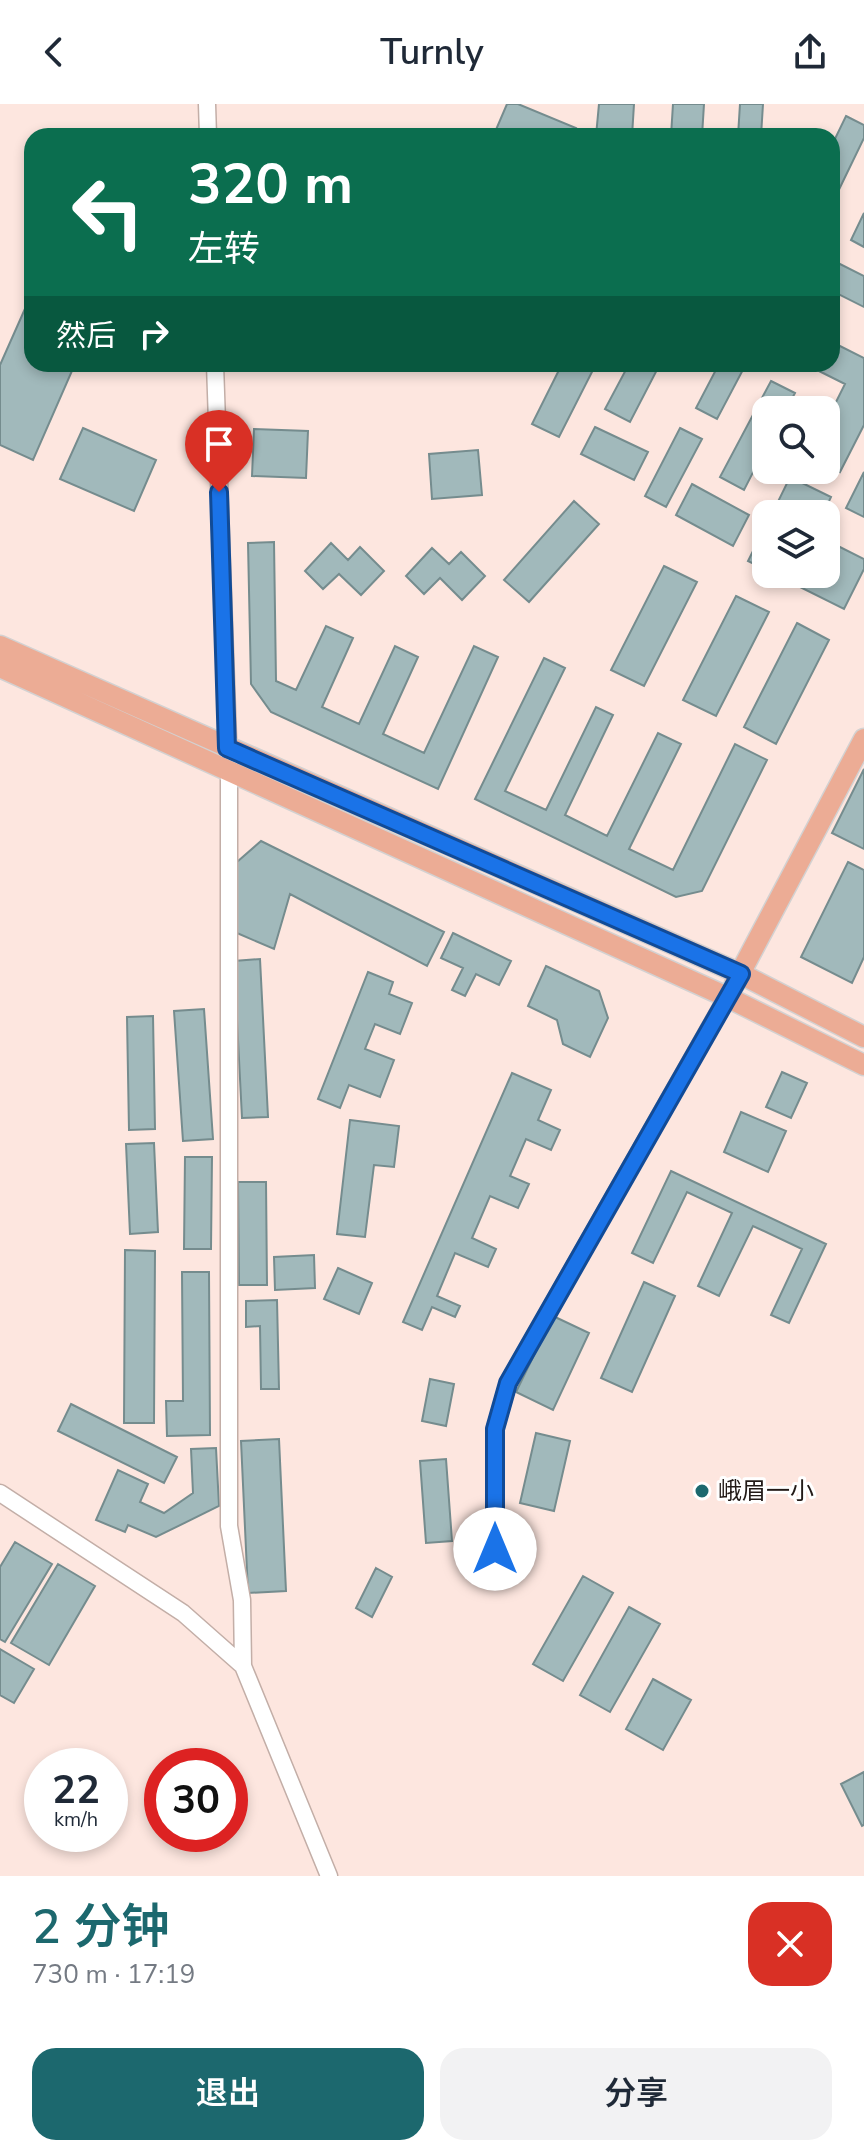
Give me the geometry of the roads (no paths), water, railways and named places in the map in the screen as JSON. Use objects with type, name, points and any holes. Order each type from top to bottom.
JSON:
[{"type":"main road","points":[[0,646],[741,974],[864,1037]]},
{"type":"main road","points":[[0,667],[727,997],[864,1065]]},
{"type":"main road","points":[[727,997],[864,739]]},
{"type":"street","points":[[207,104],[208,128]]},
{"type":"street","points":[[215,372],[229,770],[229,1526],[242,1600],[243,1666],[329,1876]]},
{"type":"street","points":[[495,1549],[495,1429],[508,1383],[727,997]]},
{"type":"street","points":[[0,1493],[183,1613],[243,1666]]},
{"type":"place","name":"峨眉一小","points":[[702,1491]]}]
